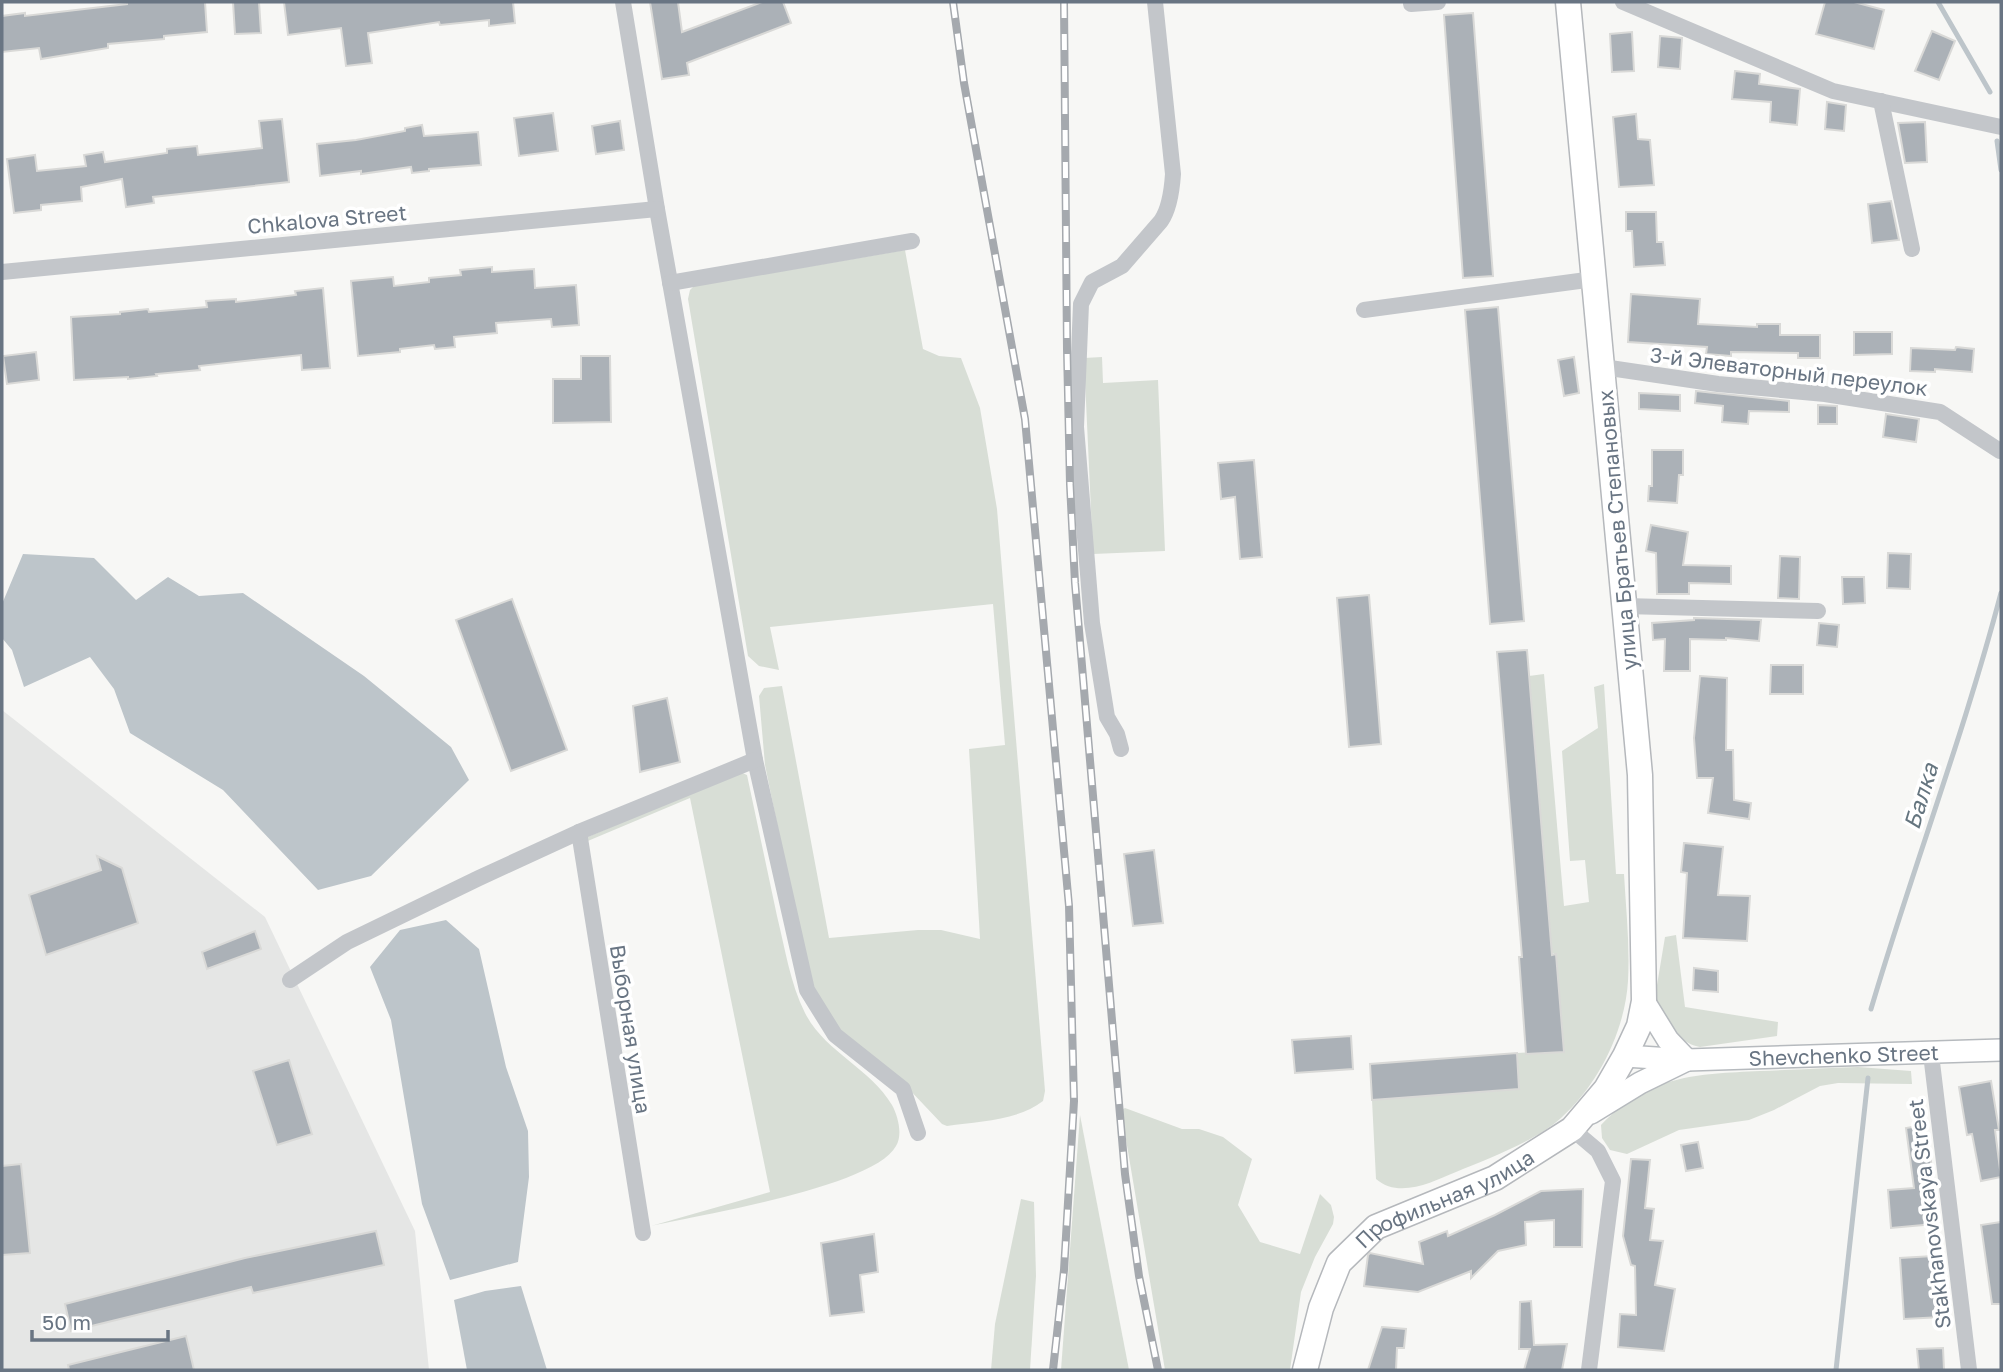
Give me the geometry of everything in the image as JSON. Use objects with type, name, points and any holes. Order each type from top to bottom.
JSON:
[{"type":"main road","name":"улица Братьев Степановых","points":[[1568,2],[1640,775],[1644,1001],[1639,1026],[1625,1056]]},
{"type":"main road","points":[[1576,1125],[1629,1088],[1687,1060],[1668,1040],[1644,1001]]},
{"type":"main road","name":"Shevchenko Street","points":[[1625,1056],[1687,1060],[2001,1050]]},
{"type":"main road","name":"Профильная улица","points":[[1305,1370],[1321,1308],[1339,1263],[1376,1227],[1495,1178],[1576,1125],[1606,1089],[1625,1056]]},
{"type":"street","points":[[623,2],[755,760],[807,990],[835,1035],[903,1089],[918,1133]]},
{"type":"street","points":[[1121,749],[1117,734],[1107,718],[1092,623],[1076,427],[1081,304],[1092,282],[1122,267],[1166,214],[1173,174],[1154,2]]},
{"type":"street","points":[[1411,4],[1438,2]]},
{"type":"street","points":[[1623,2],[1833,91],[2001,127]]},
{"type":"street","points":[[1881,101],[1912,249]]},
{"type":"street","name":"Chkalova Street","points":[[2,272],[657,209]]},
{"type":"street","points":[[670,283],[912,241]]},
{"type":"street","points":[[1364,310],[1594,279]]},
{"type":"street","name":"3-й Элеваторный переулок","points":[[1603,367],[1718,384],[1825,394],[1940,412],[2000,451]]},
{"type":"street","points":[[1624,606],[1818,611]]},
{"type":"street","points":[[290,980],[347,942],[579,832],[755,760]]},
{"type":"street","name":"Выборная улица","points":[[579,832],[643,1233]]},
{"type":"street","name":"Stakhanovskaya Street","points":[[1931,1054],[1969,1370]]},
{"type":"street","points":[[1576,1125],[1598,1151],[1613,1181],[1589,1370]]},
{"type":"shaded area","points":[[905,250],[923,349],[939,356],[961,358],[980,408],[997,509],[1045,1091],[1043,1101],[1022,1113],[947,1126],[906,1086],[842,1037],[809,980],[765,765],[759,696],[764,688],[782,686],[829,938],[941,930],[980,939],[969,749],[1005,745],[993,604],[770,627],[779,670],[759,666],[748,656],[688,299],[694,286]]},
{"type":"shaded area","points":[[1102,357],[1103,383],[1158,380],[1165,551],[1093,554],[1084,358]]},
{"type":"shaded area","points":[[23,554],[94,558],[136,600],[168,577],[199,596],[243,593],[364,676],[451,747],[469,780],[371,876],[318,890],[223,790],[130,733],[114,689],[90,657],[24,687],[12,650],[2,638],[2,604]]},
{"type":"shaded area","points":[[1544,674],[1564,906],[1589,902],[1585,860],[1570,861],[1562,751],[1598,728],[1594,687],[1604,684],[1616,874],[1624,874],[1628,928],[1628,981],[1621,1019],[1607,1056],[1587,1090],[1551,1126],[1511,1149],[1426,1184],[1405,1188],[1385,1185],[1376,1179],[1372,1100],[1519,1089],[1517,1053],[1564,1051],[1556,955],[1551,952],[1529,676]]},
{"type":"shaded area","points":[[2,710],[265,917],[415,1231],[429,1370],[2,1370]]},
{"type":"shaded area","points":[[740,772],[747,775],[785,953],[800,1002],[824,1039],[883,1092],[896,1114],[899,1126],[898,1142],[881,1161],[821,1186],[744,1207],[651,1226],[770,1192],[690,798],[583,843],[583,839]]},
{"type":"shaded area","points":[[446,920],[479,949],[506,1067],[528,1131],[529,1177],[518,1262],[450,1280],[422,1204],[391,1020],[370,967],[400,930]]},
{"type":"shaded area","points":[[1676,935],[1685,1007],[1778,1022],[1777,1036],[1700,1047],[1684,1041],[1671,1029],[1661,1014],[1655,997],[1665,937]]},
{"type":"shaded area","points":[[1858,1067],[1911,1071],[1912,1084],[1838,1083],[1820,1086],[1749,1120],[1679,1130],[1627,1154],[1610,1150],[1602,1138],[1601,1125],[1619,1108],[1637,1096],[1674,1080],[1715,1074]]},
{"type":"shaded area","points":[[1125,1108],[1182,1129],[1199,1129],[1223,1137],[1252,1159],[1238,1205],[1260,1242],[1300,1254],[1320,1194],[1331,1205],[1333,1224],[1315,1257],[1301,1292],[1290,1370],[1165,1370],[1121,1110]]},
{"type":"shaded area","points":[[1080,1115],[1129,1370],[1061,1370]]},
{"type":"shaded area","points":[[1021,1199],[1034,1202],[1036,1276],[1030,1370],[991,1370],[995,1324]]},
{"type":"shaded area","points":[[521,1286],[547,1370],[467,1370],[454,1300],[485,1291]]},
{"type":"building","points":[[127,2],[205,2],[207,32],[108,44],[108,48],[41,59],[39,48],[2,52],[2,16],[25,13],[25,16]]},
{"type":"building","points":[[233,2],[259,2],[261,33],[235,34]]},
{"type":"building","points":[[284,2],[513,2],[515,23],[489,26],[489,20],[440,25],[439,22],[368,33],[372,63],[346,66],[341,28],[288,35]]},
{"type":"building","points":[[650,2],[678,2],[682,32],[762,2],[783,2],[791,23],[687,63],[689,75],[662,79]]},
{"type":"building","points":[[1825,2],[1854,2],[1884,10],[1874,49],[1816,34]]},
{"type":"building","points":[[1473,13],[1493,276],[1463,278],[1444,15]]},
{"type":"building","points":[[1932,31],[1955,41],[1939,80],[1915,71]]},
{"type":"building","points":[[1632,32],[1634,71],[1612,72],[1610,34]]},
{"type":"building","points":[[1660,36],[1682,38],[1680,69],[1658,67]]},
{"type":"building","points":[[1735,71],[1760,74],[1759,84],[1800,89],[1797,125],[1770,122],[1771,102],[1732,99]]},
{"type":"building","points":[[1827,102],[1846,105],[1844,131],[1825,129]]},
{"type":"building","points":[[553,113],[558,151],[519,156],[514,118]]},
{"type":"building","points":[[1636,114],[1638,139],[1650,140],[1654,185],[1619,187],[1613,117]]},
{"type":"building","points":[[282,119],[289,182],[153,197],[154,203],[126,207],[122,179],[81,187],[82,201],[41,205],[41,210],[14,213],[7,159],[35,155],[37,171],[86,166],[84,155],[103,152],[105,162],[167,153],[167,149],[197,146],[198,155],[262,148],[259,121]]},
{"type":"building","points":[[620,121],[624,150],[596,154],[592,126]]},
{"type":"building","points":[[1925,122],[1927,162],[1905,163],[1898,123]]},
{"type":"building","points":[[422,125],[424,136],[478,132],[481,165],[412,173],[411,167],[320,176],[317,144],[356,140]]},
{"type":"building","points":[[1891,201],[1899,240],[1872,243],[1868,204]]},
{"type":"building","points":[[1626,212],[1656,212],[1657,242],[1663,242],[1665,265],[1634,267],[1632,231],[1626,231]]},
{"type":"building","points":[[492,267],[492,272],[534,269],[535,288],[576,285],[579,325],[552,327],[551,319],[496,323],[497,333],[454,337],[455,347],[435,349],[434,345],[358,356],[351,281],[393,277],[394,286],[429,282],[429,278],[461,275],[460,270]]},
{"type":"building","points":[[323,288],[330,368],[302,370],[301,355],[199,366],[200,370],[156,374],[157,376],[74,380],[71,317],[148,309],[149,312],[207,307],[206,301],[236,299],[236,302],[296,295],[295,291]]},
{"type":"building","points":[[1631,294],[1700,299],[1698,324],[1757,327],[1757,324],[1780,324],[1780,335],[1820,335],[1820,358],[1798,358],[1798,353],[1731,352],[1731,356],[1706,354],[1707,347],[1628,342]]},
{"type":"building","points":[[1498,307],[1524,621],[1490,624],[1465,310]]},
{"type":"building","points":[[1854,332],[1892,332],[1892,354],[1854,355]]},
{"type":"building","points":[[1956,347],[1974,349],[1972,372],[1935,369],[1935,372],[1910,371],[1911,348],[1955,350]]},
{"type":"building","points":[[36,352],[39,380],[7,384],[3,356]]},
{"type":"building","points":[[581,356],[610,356],[611,422],[553,423],[553,379],[581,379]]},
{"type":"building","points":[[1574,357],[1579,393],[1564,396],[1558,360]]},
{"type":"building","points":[[1696,391],[1789,401],[1789,412],[1749,411],[1748,424],[1722,422],[1723,406],[1695,403]]},
{"type":"building","points":[[1639,393],[1680,395],[1680,411],[1639,409]]},
{"type":"building","points":[[1818,405],[1837,406],[1837,424],[1818,424]]},
{"type":"building","points":[[1886,414],[1919,419],[1916,442],[1883,437]]},
{"type":"building","points":[[1652,450],[1683,450],[1683,475],[1679,475],[1677,503],[1648,501],[1649,486],[1652,486]]},
{"type":"building","points":[[1254,460],[1262,557],[1240,559],[1235,497],[1221,499],[1218,463]]},
{"type":"building","points":[[1651,525],[1688,532],[1683,565],[1731,566],[1731,584],[1689,583],[1689,594],[1657,594],[1656,553],[1646,551]]},
{"type":"building","points":[[1888,553],[1911,554],[1910,589],[1887,588]]},
{"type":"building","points":[[1780,556],[1800,557],[1799,599],[1778,598]]},
{"type":"building","points":[[1842,577],[1864,577],[1865,603],[1843,604]]},
{"type":"building","points":[[1369,595],[1381,744],[1349,747],[1337,598]]},
{"type":"building","points":[[512,599],[567,750],[511,771],[456,620]]},
{"type":"building","points":[[1694,618],[1761,620],[1759,641],[1690,639],[1690,671],[1664,671],[1665,639],[1653,640],[1652,623]]},
{"type":"building","points":[[1819,623],[1839,625],[1837,647],[1817,645]]},
{"type":"building","points":[[1527,650],[1552,955],[1556,954],[1564,1052],[1526,1054],[1519,957],[1522,957],[1497,652]]},
{"type":"building","points":[[1771,665],[1803,665],[1803,694],[1770,694]]},
{"type":"building","points":[[1700,676],[1727,678],[1726,750],[1733,750],[1734,800],[1751,803],[1749,819],[1708,813],[1713,778],[1697,778],[1694,738]]},
{"type":"building","points":[[667,698],[680,762],[640,772],[633,706]]},
{"type":"building","points":[[1684,843],[1723,847],[1718,895],[1750,896],[1747,941],[1683,938],[1687,873],[1681,872]]},
{"type":"building","points":[[1154,850],[1163,923],[1133,926],[1124,854]]},
{"type":"building","points":[[97,856],[122,868],[138,923],[46,955],[29,895],[101,870]]},
{"type":"building","points":[[255,931],[261,949],[207,969],[202,952]]},
{"type":"building","points":[[1694,968],[1718,971],[1718,992],[1693,990]]},
{"type":"building","points":[[1351,1036],[1353,1069],[1295,1073],[1292,1040]]},
{"type":"building","points":[[1517,1053],[1519,1089],[1372,1100],[1370,1064]]},
{"type":"building","points":[[289,1060],[312,1134],[277,1145],[253,1071]]},
{"type":"building","points":[[1991,1081],[1999,1130],[1995,1130],[2001,1177],[1981,1181],[1972,1134],[1967,1135],[1959,1087]]},
{"type":"building","points":[[1925,1125],[1932,1168],[1929,1169],[1934,1224],[1891,1228],[1888,1190],[1914,1188],[1906,1128]]},
{"type":"building","points":[[1698,1142],[1703,1168],[1686,1171],[1681,1145]]},
{"type":"building","points":[[1631,1159],[1650,1160],[1645,1208],[1654,1209],[1650,1240],[1663,1241],[1655,1285],[1675,1289],[1664,1351],[1618,1347],[1620,1314],[1636,1315],[1635,1266],[1631,1265],[1623,1236]]},
{"type":"building","points":[[21,1164],[30,1253],[2,1255],[2,1166]]},
{"type":"building","points":[[1583,1189],[1582,1247],[1554,1247],[1554,1220],[1525,1222],[1526,1245],[1498,1251],[1471,1278],[1471,1271],[1418,1292],[1364,1286],[1370,1253],[1423,1264],[1419,1242],[1447,1231],[1448,1236],[1541,1191]]},
{"type":"building","points":[[2001,1222],[2001,1304],[1992,1304],[1981,1225]]},
{"type":"building","points":[[376,1231],[384,1265],[253,1293],[251,1287],[71,1331],[65,1304],[245,1258]]},
{"type":"building","points":[[874,1234],[878,1272],[860,1275],[864,1312],[830,1316],[821,1243]]},
{"type":"building","points":[[1933,1256],[1934,1278],[1940,1277],[1942,1317],[1904,1319],[1900,1258]]},
{"type":"building","points":[[1531,1301],[1534,1345],[1567,1344],[1562,1370],[1524,1370],[1530,1349],[1519,1349],[1520,1302]]},
{"type":"building","points":[[1382,1327],[1406,1329],[1404,1348],[1397,1348],[1396,1370],[1368,1370]]},
{"type":"building","points":[[186,1336],[194,1370],[69,1370],[68,1365]]},
{"type":"building","points":[[1943,1348],[1944,1370],[1919,1370],[1917,1349]]},
{"type":"waterway","name":"Балка","points":[[1938,2],[1990,92]]},
{"type":"waterway","name":"Балка","points":[[1997,141],[2001,170]]},
{"type":"waterway","name":"Балка","points":[[1871,1009],[1971,698],[2001,593]]},
{"type":"waterway","name":"Балка","points":[[1836,1370],[1868,1078]]},
{"type":"railway","points":[[953,2],[964,83],[1025,419],[1069,906],[1074,1101],[1064,1270],[1053,1370]]},
{"type":"railway","points":[[1064,2],[1067,349],[1075,583],[1125,1174],[1139,1276],[1158,1370]]}]
